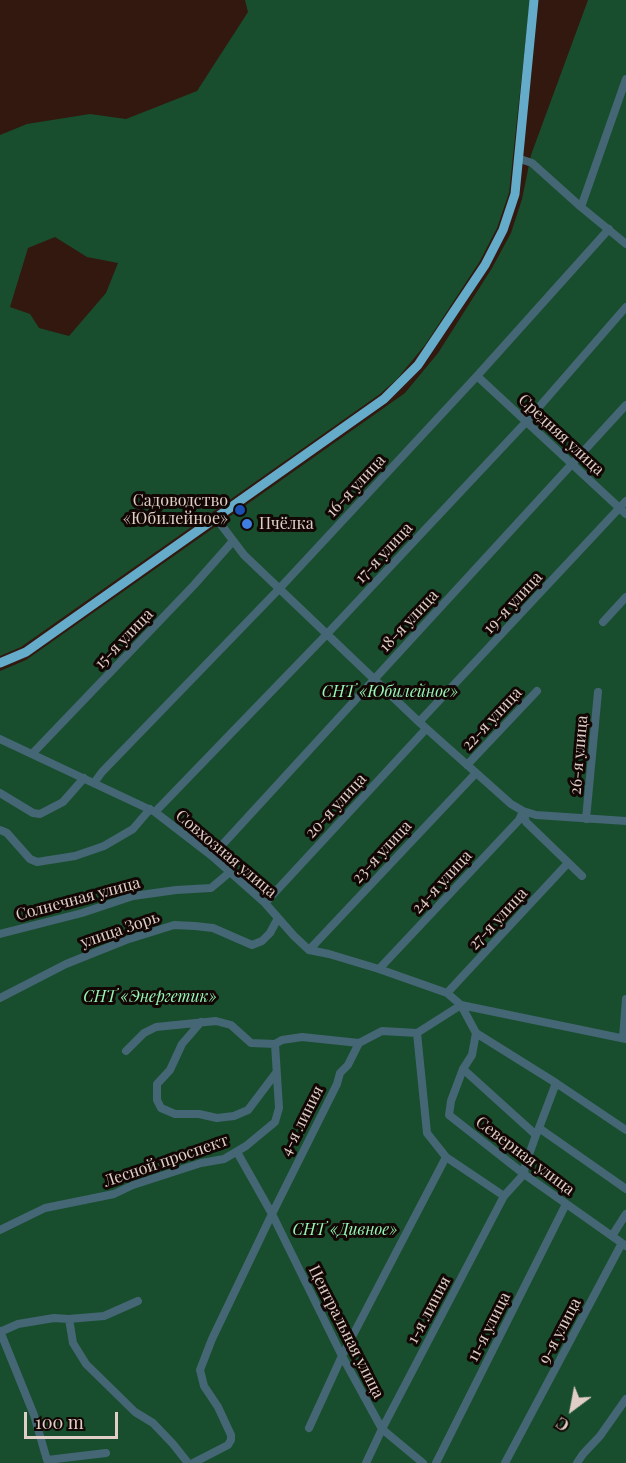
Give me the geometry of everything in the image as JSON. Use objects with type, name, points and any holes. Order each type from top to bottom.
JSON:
[{"type":"main road","points":[[0,663],[26,652],[384,399],[418,365],[479,274],[503,230],[515,195],[534,0]]},
{"type":"street","points":[[581,207],[626,79]]},
{"type":"street","points":[[520,159],[532,163],[626,244]]},
{"type":"street","name":"16-я улица","points":[[94,783],[477,376],[609,229]]},
{"type":"street","name":"17-я улица","points":[[0,830],[7,833],[30,859],[37,862],[75,856],[104,846],[133,829],[327,633],[526,422],[626,307]]},
{"type":"street","name":"Средняя улица","points":[[477,376],[623,511]]},
{"type":"street","name":"18-я улица","points":[[212,856],[626,405]]},
{"type":"street","name":"19-я улица","points":[[419,722],[623,511],[626,501]]},
{"type":"street","points":[[216,518],[244,555],[426,729],[512,804],[523,812],[536,815],[626,821]]},
{"type":"street","name":"15-я улица","points":[[32,754],[194,585],[233,541]]},
{"type":"street","points":[[603,622],[626,597]]},
{"type":"street","name":"22-я улица","points":[[467,765],[537,691]]},
{"type":"street","name":"26-я улица","points":[[586,819],[598,692]]},
{"type":"street","name":"20-я улица","points":[[265,903],[426,729]]},
{"type":"street","name":"Совхозная улица","points":[[0,739],[152,811],[212,856],[265,903],[309,950]]},
{"type":"street","name":"23-я улица","points":[[309,950],[476,773]]},
{"type":"street","points":[[0,794],[33,813],[40,814],[63,802],[84,778]]},
{"type":"street","points":[[523,812],[526,822],[582,876]]},
{"type":"street","name":"24-я улица","points":[[379,969],[519,820],[523,812]]},
{"type":"street","name":"27-я улица","points":[[447,993],[568,863]]},
{"type":"street","name":"Солнечная улица","points":[[0,934],[82,913],[133,896],[211,888],[230,872]]},
{"type":"street","name":"улица Зорь","points":[[0,998],[66,964],[126,940],[174,925],[213,928],[252,945],[262,941],[270,933],[278,918]]},
{"type":"street","points":[[309,950],[379,969],[447,993],[462,1005],[476,1033],[626,1130]]},
{"type":"street","points":[[126,1051],[144,1033],[156,1027],[216,1021],[231,1024],[251,1043],[275,1044],[282,1040],[302,1037],[359,1043],[382,1031],[417,1033],[462,1005],[625,1039],[626,999]]},
{"type":"street","points":[[201,1022],[182,1044],[170,1070],[157,1084],[157,1100],[161,1108],[176,1114],[199,1114],[218,1118],[234,1116],[248,1110],[276,1072]]},
{"type":"street","points":[[417,1033],[427,1133],[446,1157],[504,1196]]},
{"type":"street","points":[[476,1033],[472,1055],[463,1069],[538,1131],[626,1189]]},
{"type":"street","name":"4-я линия","points":[[193,1463],[228,1445],[231,1440],[231,1435],[218,1407],[207,1393],[201,1377],[200,1370],[212,1339],[337,1084],[340,1073],[348,1065],[359,1043]]},
{"type":"street","name":"Лесной проспект","points":[[0,1230],[45,1208],[114,1194],[133,1185],[224,1159],[237,1152],[275,1122],[279,1108],[275,1044]]},
{"type":"street","name":"Северная улица","points":[[463,1069],[449,1115],[524,1174],[624,1244]]},
{"type":"street","points":[[524,1174],[555,1083]]},
{"type":"street","name":"Центральная улица","points":[[237,1152],[272,1215],[381,1429]]},
{"type":"street","points":[[309,1428],[342,1356],[446,1157]]},
{"type":"street","name":"1-я линия","points":[[366,1463],[381,1429],[504,1196],[524,1174]]},
{"type":"street","name":"11-я улица","points":[[436,1463],[566,1204]]},
{"type":"street","points":[[612,1236],[626,1214]]},
{"type":"street","name":"9-я улица","points":[[505,1463],[624,1244]]},
{"type":"street","points":[[106,1453],[47,1460],[34,1415],[0,1332],[18,1324],[54,1318],[104,1316],[138,1300]]},
{"type":"street","points":[[69,1319],[73,1343],[86,1364],[135,1412],[153,1423],[173,1443],[188,1463]]},
{"type":"street","points":[[577,1463],[600,1436],[626,1399]]},
{"type":"street","points":[[381,1429],[423,1463]]},
{"type":"green space","points":[[245,0],[530,0],[509,193],[497,228],[480,261],[425,345],[397,379],[380,394],[21,647],[0,656],[0,135],[27,124],[90,114],[126,119],[197,91],[248,12]],"holes":[[[55,237],[87,257],[118,263],[106,293],[69,336],[39,328],[30,314],[10,307],[28,248]]]},
{"type":"green space","points":[[588,0],[626,0],[626,1463],[0,1463],[0,671],[26,660],[405,393],[438,353],[492,268],[511,233],[522,199],[531,155]]},
{"type":"place","name":"Садоводство «Юбилейное»","points":[[240,510]]},
{"type":"place","name":"Пчёлка","points":[[247,524]]},
{"type":"park label","name":"СНТ «Юбилейное»","points":[[390,692]]},
{"type":"park label","name":"СНТ «Энергетик»","points":[[150,997]]},
{"type":"park label","name":"СНТ «Дивное»","points":[[345,1230]]}]
